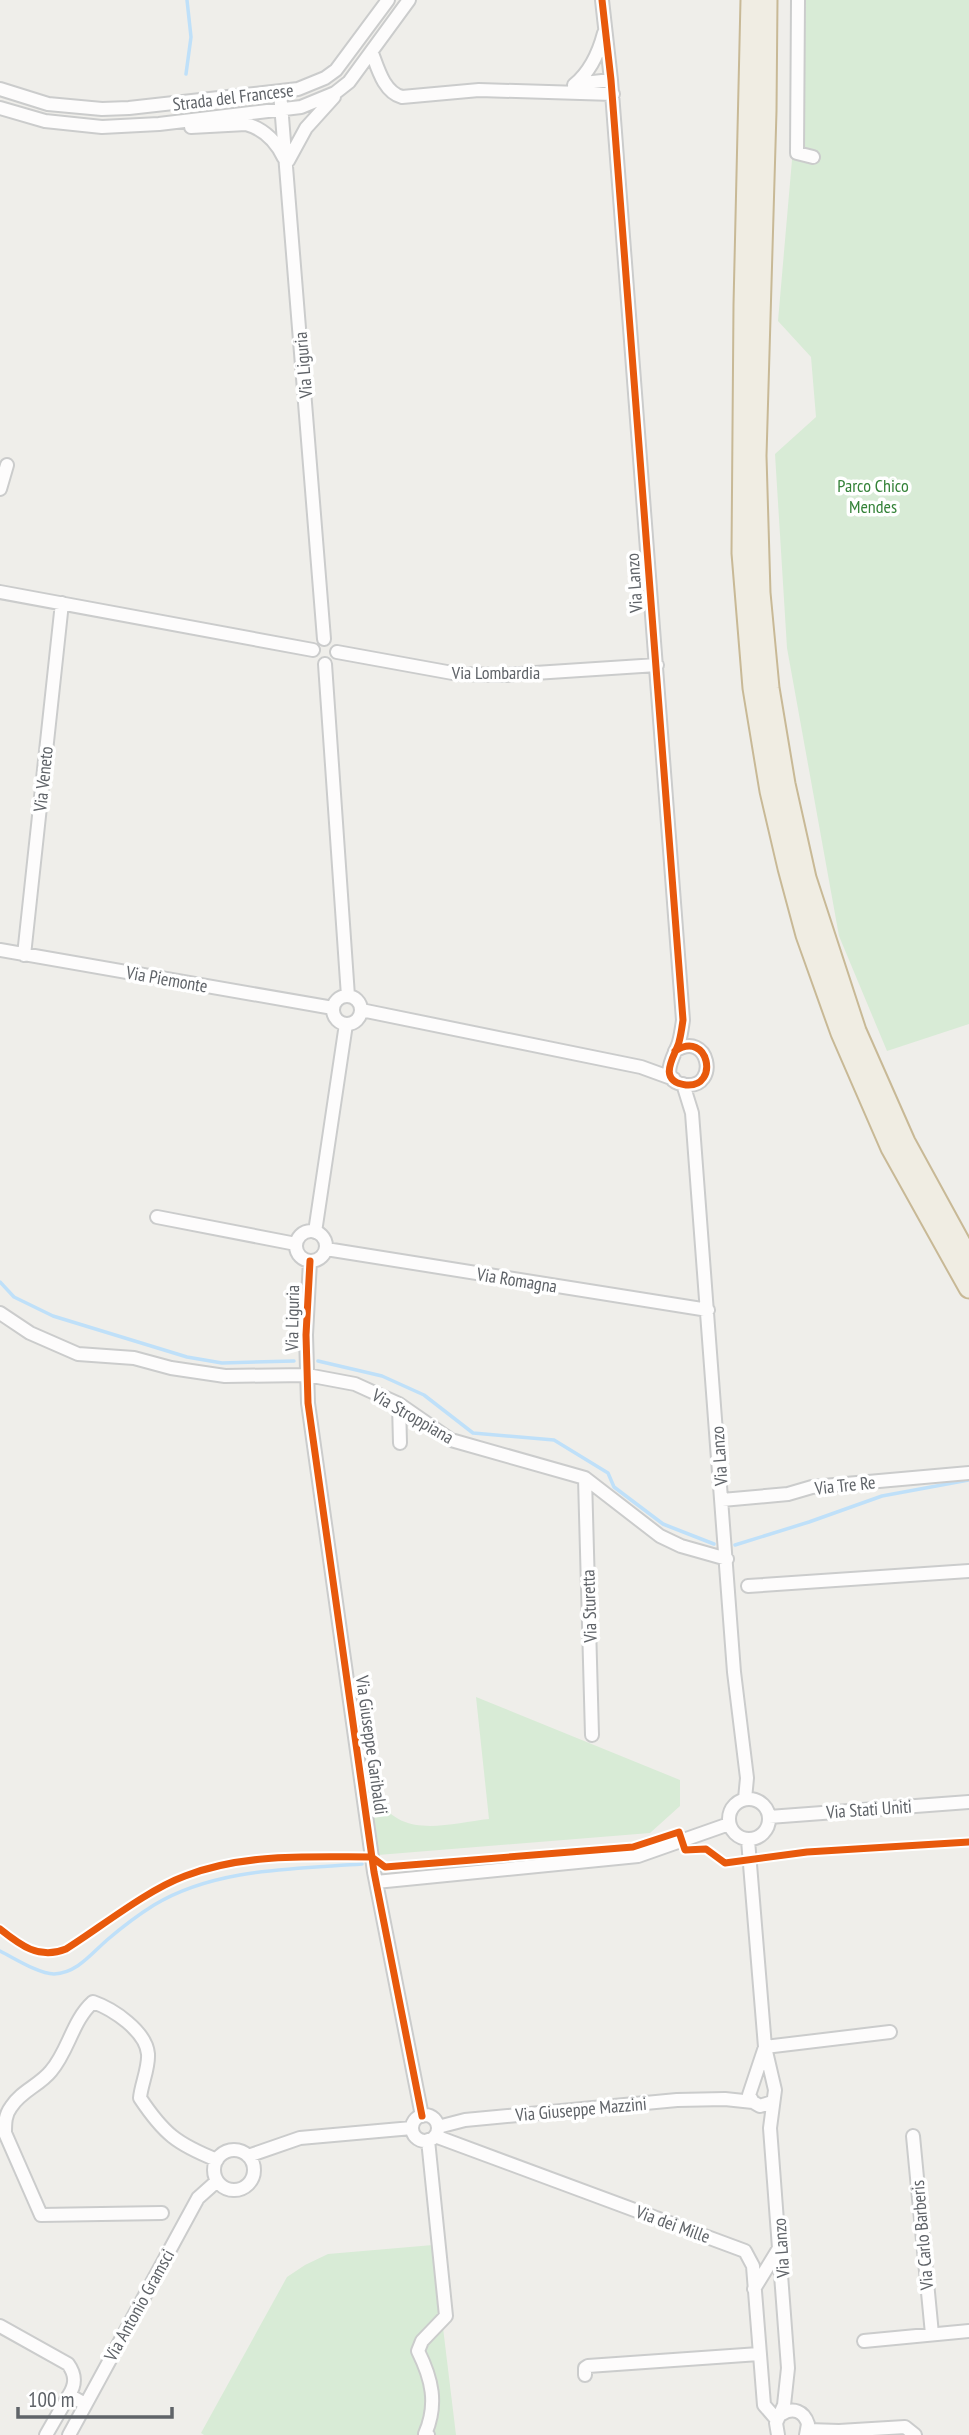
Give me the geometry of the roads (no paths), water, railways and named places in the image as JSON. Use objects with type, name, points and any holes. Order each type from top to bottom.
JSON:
[{"type":"highway","points":[[751,0],[742,553],[753,688],[770,792],[806,935],[841,1033],[891,1148],[969,1288]]},
{"type":"highway","points":[[767,0],[757,456],[760,593],[769,688],[785,784],[806,877],[856,1031],[905,1142],[969,1259]]},
{"type":"street","name":"Strada del Francese","points":[[0,89],[48,104],[102,109],[157,106],[280,92],[313,85],[337,70],[388,0]]},
{"type":"street","name":"Strada del Francese","points":[[0,108],[45,121],[102,127],[165,123],[301,107],[320,101],[349,82],[409,0]]},
{"type":"street","name":"Via Lanzo","points":[[601,0],[611,80],[683,1020],[673,1054]]},
{"type":"street","points":[[797,0],[797,153],[813,157]]},
{"type":"street","points":[[574,85],[585,75],[591,64],[606,26]]},
{"type":"street","points":[[372,53],[388,89],[392,94],[402,97],[479,90],[612,94]]},
{"type":"street","points":[[555,92],[574,85],[611,80]]},
{"type":"street","points":[[286,165],[306,128],[349,82]]},
{"type":"street","name":"Via Liguria","points":[[280,92],[324,639]]},
{"type":"street","points":[[79,125],[80,108]]},
{"type":"street","points":[[165,123],[195,128],[246,124],[254,126],[265,132],[273,141],[286,165]]},
{"type":"street","points":[[0,489],[7,465]]},
{"type":"street","points":[[0,592],[313,650]]},
{"type":"street","name":"Via Veneto","points":[[24,955],[62,603]]},
{"type":"street","points":[[324,639],[335,645],[337,652],[334,659],[325,664],[315,659],[313,650],[315,644],[324,639]]},
{"type":"street","name":"Via Lombardia","points":[[337,652],[458,674],[505,675],[657,665]]},
{"type":"street","points":[[325,664],[348,996]]},
{"type":"street","name":"Via Piemonte","points":[[0,950],[333,1008]]},
{"type":"street","points":[[348,996],[356,999],[361,1010],[358,1019],[346,1024],[335,1018],[333,1008],[337,1000],[348,996]]},
{"type":"street","points":[[361,1010],[641,1066],[678,1081],[698,1082],[703,1079],[707,1068],[705,1057],[697,1049],[686,1046],[655,1065],[641,1066]]},
{"type":"street","name":"Via Lanzo","points":[[683,1020],[697,1049]]},
{"type":"street","points":[[316,1231],[346,1024]]},
{"type":"street","points":[[673,1054],[669,1068],[678,1081]]},
{"type":"street","name":"Via Lanzo","points":[[678,1081],[692,1113]]},
{"type":"street","name":"Via Lanzo","points":[[698,1082],[692,1113],[734,1672],[747,1778],[745,1800]]},
{"type":"street","points":[[157,1217],[296,1244]]},
{"type":"street","points":[[316,1231],[325,1240],[326,1249],[318,1259],[310,1261],[298,1254],[296,1244],[301,1234],[316,1231]]},
{"type":"street","name":"Via Romagna","points":[[326,1249],[708,1310]]},
{"type":"street","name":"Via Liguria","points":[[307,1376],[310,1261]]},
{"type":"street","name":"Via Stroppiana","points":[[0,1313],[30,1333],[78,1354],[134,1358],[171,1368],[225,1376],[307,1376],[355,1384],[399,1404],[451,1440],[585,1478],[660,1536],[681,1546],[727,1559]]},
{"type":"street","name":"Via Giuseppe Garibaldi","points":[[307,1376],[308,1403],[330,1570],[375,1877],[422,2116]]},
{"type":"street","points":[[399,1404],[400,1443]]},
{"type":"street","name":"Via Tre Re","points":[[722,1500],[788,1494],[812,1487],[969,1473]]},
{"type":"street","name":"Via Sturetta","points":[[585,1478],[593,1734]]},
{"type":"street","points":[[748,1586],[969,1572]]},
{"type":"street","points":[[745,1800],[761,1803],[769,1817],[764,1833],[748,1840],[738,1837],[729,1824],[732,1808],[745,1800]]},
{"type":"street","name":"Via Stati Uniti","points":[[769,1817],[969,1802]]},
{"type":"street","points":[[375,1877],[638,1856],[729,1824]]},
{"type":"street","name":"Via Lanzo","points":[[748,1840],[765,2047],[774,2096],[770,2128],[781,2245],[788,2368],[797,2411],[806,2418],[807,2432]]},
{"type":"street","points":[[162,2213],[41,2215],[5,2133],[5,2118],[11,2106],[24,2091],[51,2071],[83,2011],[93,2002],[106,2007],[136,2031],[146,2047],[148,2057],[140,2098],[158,2124],[174,2140],[216,2160]]},
{"type":"street","points":[[765,2047],[890,2032]]},
{"type":"street","name":"Via Lanzo","points":[[752,2085],[765,2047]]},
{"type":"street","points":[[767,2080],[774,2096],[763,2106],[755,2104],[749,2095],[752,2085],[767,2080]]},
{"type":"street","name":"Via Giuseppe Mazzini","points":[[725,2099],[752,2085]]},
{"type":"street","name":"Via Giuseppe Mazzini","points":[[433,2135],[465,2120],[677,2101],[725,2099],[755,2104]]},
{"type":"street","name":"Via Lanzo","points":[[755,2104],[770,2128]]},
{"type":"street","points":[[412,2129],[415,2120],[422,2116],[430,2117],[446,2316],[422,2341],[418,2351],[429,2372],[432,2389],[433,2405],[425,2434],[428,2435]]},
{"type":"street","points":[[412,2129],[419,2139],[433,2135]]},
{"type":"street","points":[[248,2156],[300,2138],[412,2129]]},
{"type":"street","name":"Via dei Mille","points":[[433,2135],[745,2251],[753,2266],[764,2405],[776,2426]]},
{"type":"street","name":"Via Carlo Barberis","points":[[913,2136],[932,2334]]},
{"type":"street","points":[[233,2150],[248,2156],[254,2166],[253,2176],[248,2183],[239,2189],[231,2189],[218,2180],[214,2172],[216,2160],[224,2153],[233,2150]]},
{"type":"street","name":"Via Antonio Gramsci","points":[[69,2435],[198,2198],[218,2180]]},
{"type":"street","points":[[754,2289],[781,2245]]},
{"type":"street","points":[[0,2326],[68,2364],[74,2371],[75,2379],[69,2395],[46,2435]]},
{"type":"street","points":[[864,2341],[969,2331]]},
{"type":"street","points":[[585,2375],[584,2368],[588,2366],[760,2354]]},
{"type":"street","name":"Via Lanzo","points":[[776,2426],[788,2368]]},
{"type":"street","points":[[69,2395],[85,2404]]},
{"type":"street","points":[[776,2426],[789,2410],[797,2411]]},
{"type":"street","points":[[807,2432],[905,2427],[915,2435]]},
{"type":"waterway","points":[[186,74],[191,37],[187,0]]},
{"type":"waterway","points":[[0,1282],[14,1297],[53,1316],[187,1357],[222,1363],[294,1361]]},
{"type":"waterway","points":[[318,1361],[382,1376],[424,1395],[473,1433],[554,1440],[608,1473],[614,1487],[663,1524],[714,1544]]},
{"type":"waterway","points":[[735,1545],[882,1496],[969,1480]]},
{"type":"waterway","points":[[0,1951],[41,1971],[62,1973],[83,1962],[136,1917],[178,1893],[203,1884],[255,1872],[362,1864]]},
{"type":"park label","name":"Parco Chico Mendes","points":[[873,495]]}]
